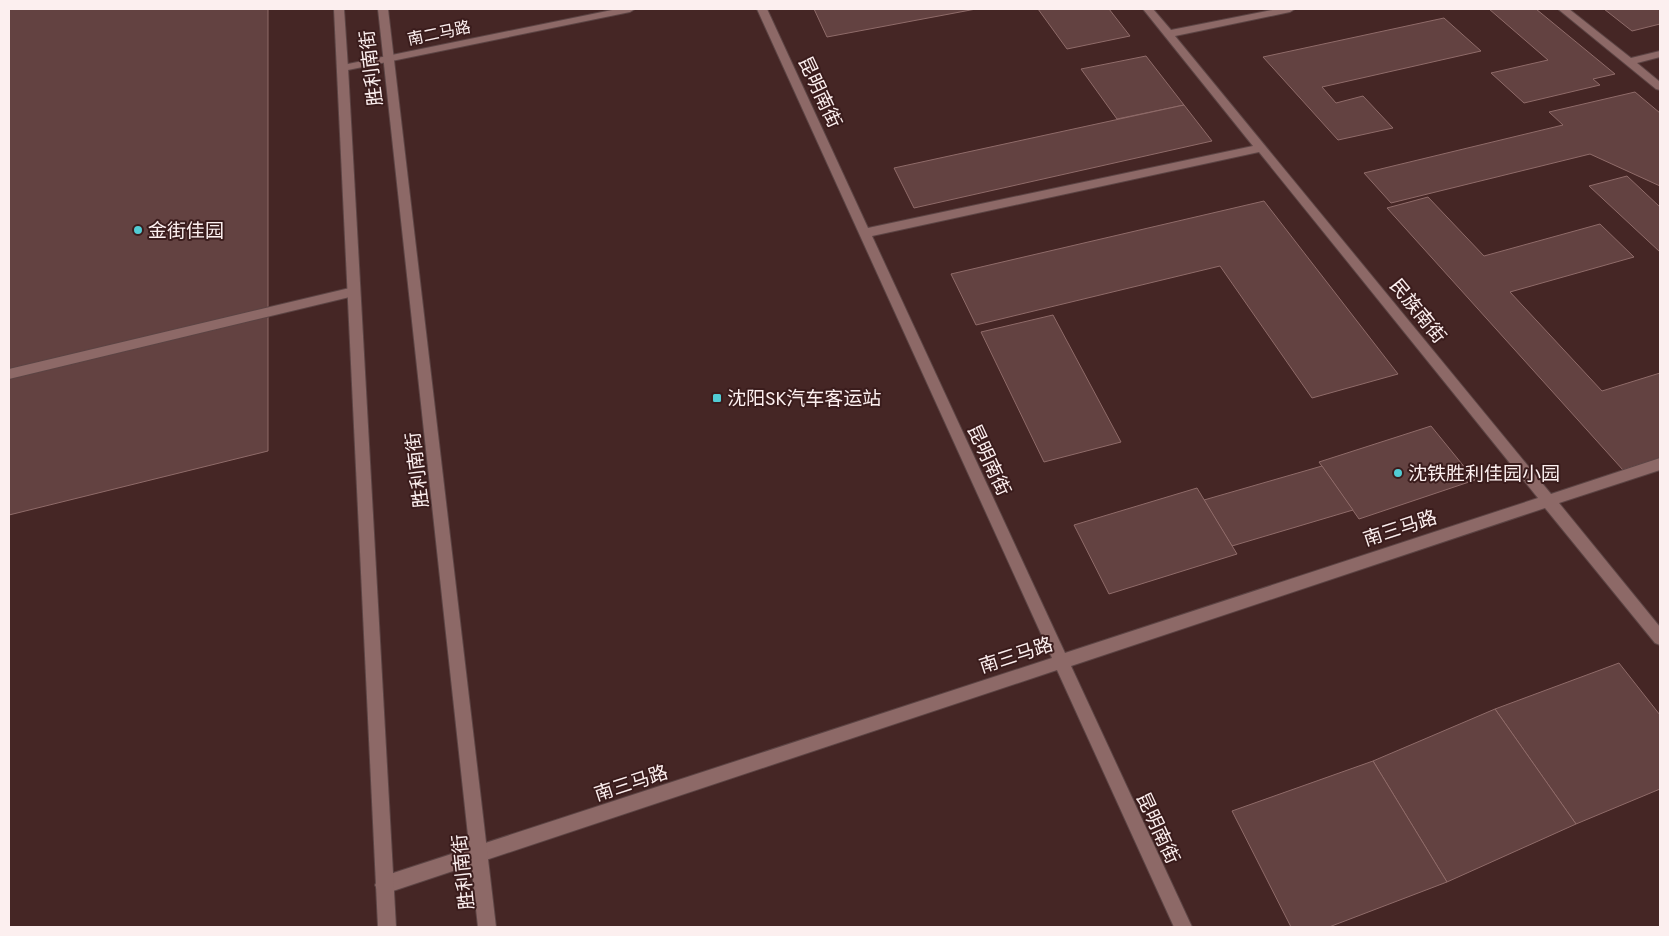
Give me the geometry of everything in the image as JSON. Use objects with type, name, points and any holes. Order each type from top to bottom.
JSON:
[{"type":"street","name":"胜利南街","points":[[338,9],[343,68],[387,927]]},
{"type":"street","name":"胜利南街","points":[[383,9],[487,927]]},
{"type":"street","name":"南二马路","points":[[343,68],[630,9]]},
{"type":"street","name":"昆明南街","points":[[762,9],[1183,927]]},
{"type":"street","name":"民族南街","points":[[1148,9],[1660,638]]},
{"type":"street","points":[[1168,34],[1290,9]]},
{"type":"street","points":[[1563,9],[1660,87]]},
{"type":"street","points":[[1629,62],[1660,54]]},
{"type":"street","points":[[865,233],[1261,148]]},
{"type":"street","points":[[9,374],[354,292]]},
{"type":"street","name":"南三马路","points":[[384,885],[1660,464]]},
{"type":"building","name":"金街佳园","points":[[9,9],[268,9],[268,451],[9,515]]},
{"type":"building","points":[[814,9],[976,9],[827,37]]},
{"type":"building","points":[[1038,9],[1109,9],[1130,36],[1067,49]]},
{"type":"building","points":[[1489,9],[1536,9],[1615,74],[1593,79],[1600,85],[1524,103],[1491,73],[1548,60]]},
{"type":"building","points":[[1604,9],[1660,9],[1660,24],[1632,31]]},
{"type":"building","points":[[1444,18],[1481,51],[1322,87],[1336,103],[1363,96],[1393,128],[1338,140],[1263,57]]},
{"type":"building","points":[[1146,56],[1184,105],[1117,119],[1081,69]]},
{"type":"building","points":[[1635,92],[1660,113],[1660,186],[1590,154],[1391,203],[1364,173],[1563,125],[1549,112]]},
{"type":"building","points":[[1184,105],[1212,141],[914,208],[894,168]]},
{"type":"building","points":[[1627,176],[1660,207],[1660,252],[1589,186]]},
{"type":"building","points":[[1428,197],[1484,256],[1600,224],[1634,257],[1510,292],[1602,391],[1660,373],[1660,458],[1623,470],[1387,208]]},
{"type":"building","points":[[1264,201],[1398,374],[1312,398],[1220,266],[976,325],[951,274]]},
{"type":"building","points":[[1053,315],[1121,442],[1044,462],[981,332]]},
{"type":"building","name":"沈铁胜利佳园小园","points":[[1431,426],[1475,480],[1359,519],[1319,462]]},
{"type":"building","points":[[1322,466],[1353,510],[1232,546],[1204,500]]},
{"type":"building","points":[[1197,488],[1237,554],[1109,594],[1074,525]]},
{"type":"building","points":[[1619,663],[1660,715],[1660,789],[1576,824],[1495,709]]},
{"type":"building","points":[[1495,709],[1576,824],[1447,882],[1373,761]]},
{"type":"building","points":[[1373,761],[1447,882],[1329,927],[1291,927],[1232,811]]},
{"type":"place","name":"金街佳园","points":[[138,230]]},
{"type":"place","name":"沈阳SK汽车客运站","points":[[717,398]]},
{"type":"place","name":"沈铁胜利佳园小园","points":[[1398,473]]}]
